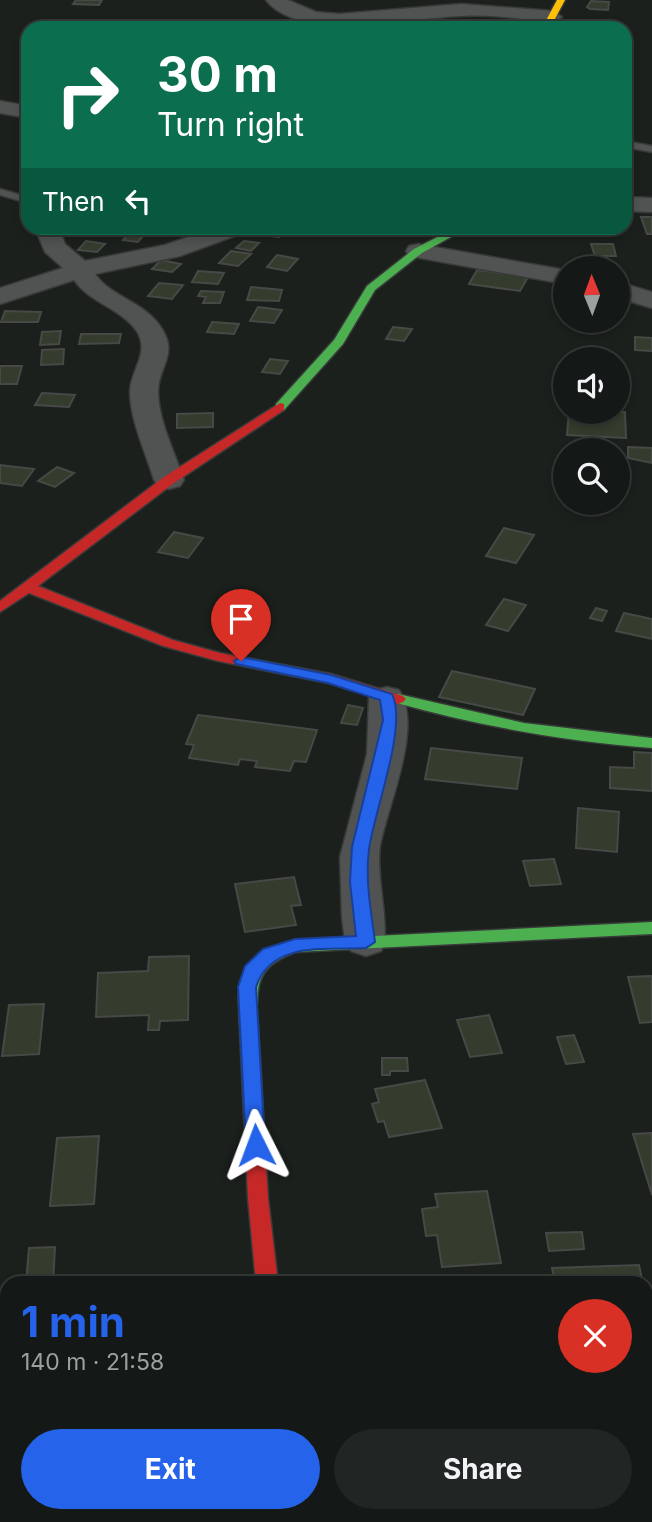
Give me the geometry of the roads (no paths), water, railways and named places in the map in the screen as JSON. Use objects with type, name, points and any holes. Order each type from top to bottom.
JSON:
[{"type":"street","points":[[275,0],[302,14],[360,21]]},
{"type":"street","points":[[394,21],[462,10],[554,15]]},
{"type":"street","points":[[316,17],[327,21]]},
{"type":"street","points":[[0,107],[21,111]]},
{"type":"street","points":[[632,204],[652,205]]},
{"type":"street","points":[[50,235],[54,247],[80,270],[93,289],[136,314],[150,330],[157,348],[145,389],[146,407],[169,480]]},
{"type":"street","points":[[0,296],[80,270],[171,251],[216,235]]},
{"type":"street","points":[[0,608],[30,588],[169,480],[284,405],[339,342],[357,307],[371,288],[418,251],[449,235]]},
{"type":"street","points":[[418,251],[553,275]]},
{"type":"street","points":[[630,294],[652,300]]},
{"type":"street","points":[[30,588],[168,643],[218,657],[331,679],[387,698],[453,715],[605,740],[652,743]]},
{"type":"street","points":[[366,942],[358,882],[361,847],[386,746],[390,720],[387,698]]},
{"type":"street","points":[[266,1276],[258,1198],[247,987],[254,966],[270,953],[295,946],[652,928]]},
{"type":"lane","points":[[632,145],[652,149]]},
{"type":"lane","points":[[0,192],[21,198]]}]
